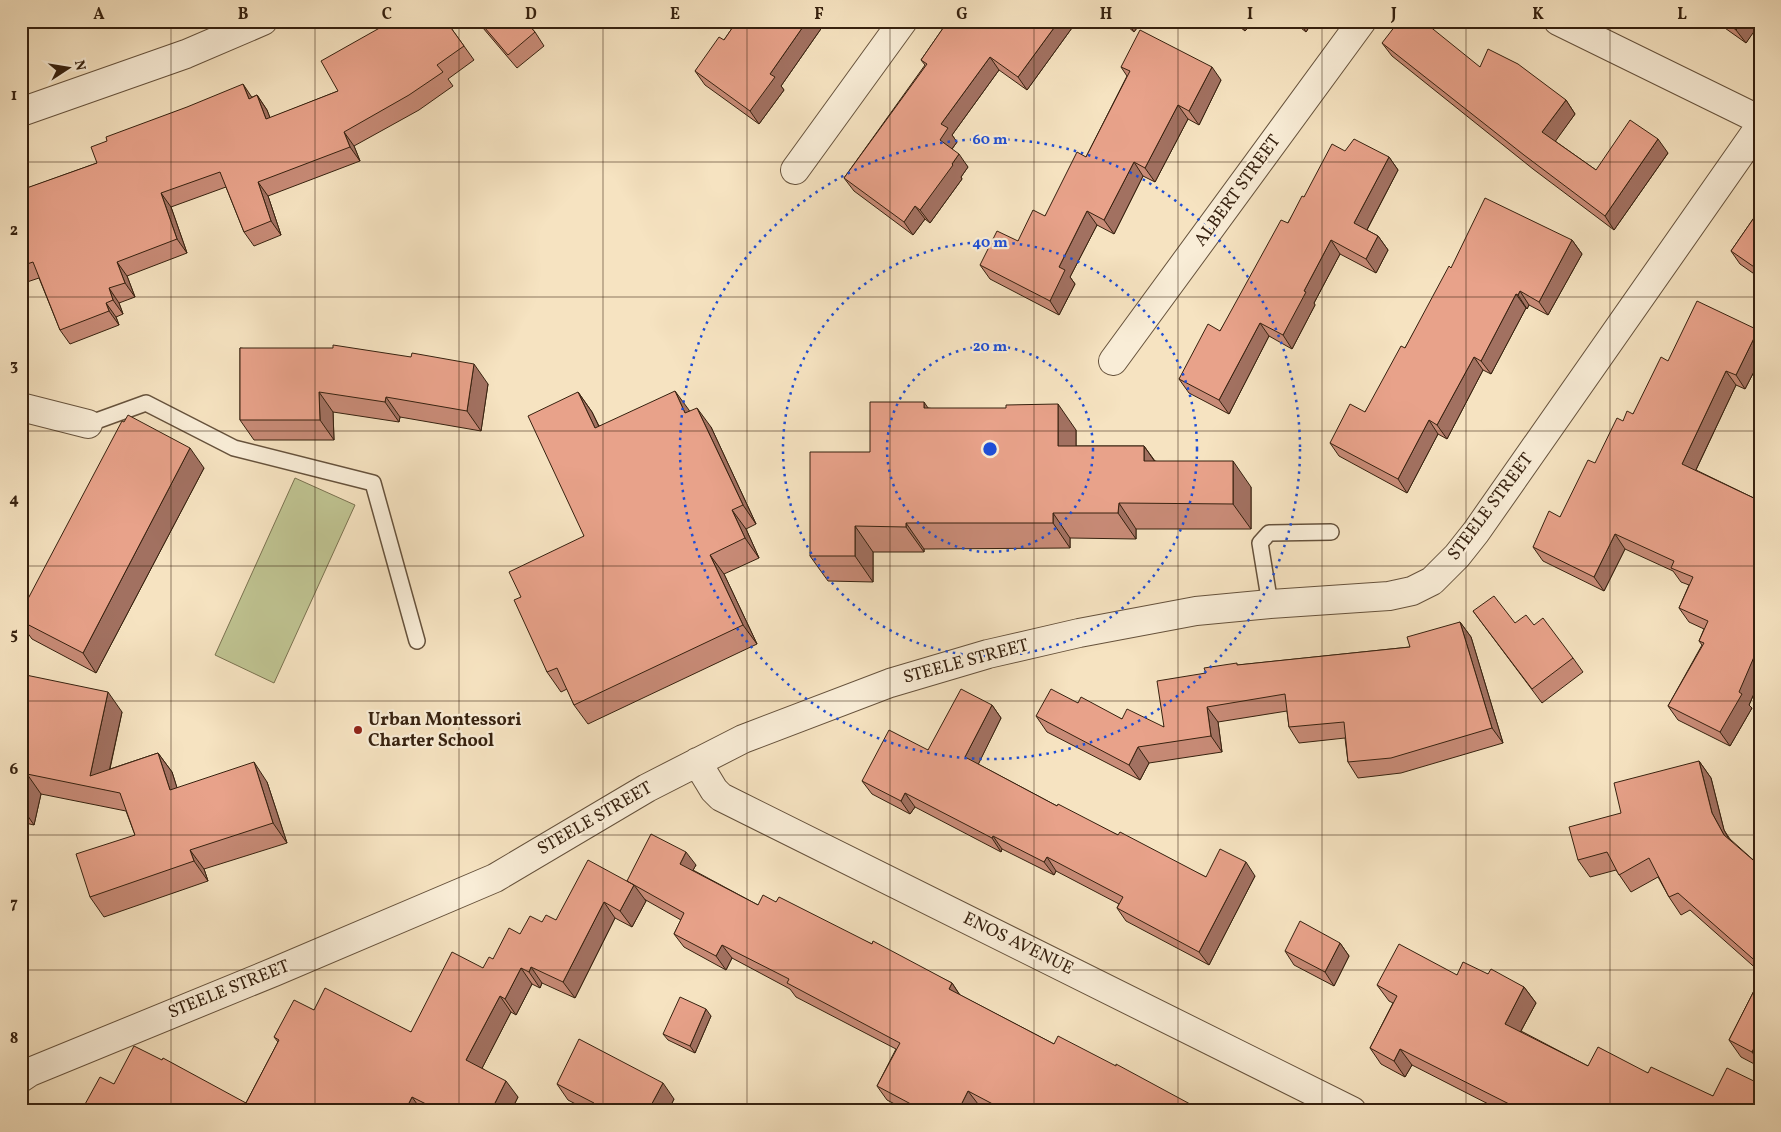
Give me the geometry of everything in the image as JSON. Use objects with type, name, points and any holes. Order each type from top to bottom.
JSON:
[{"type":"street","points":[[794,170],[903,21]]},
{"type":"street","name":"ALBERT STREET","points":[[1113,362],[1362,21]]},
{"type":"street","points":[[1558,21],[1760,120]]},
{"type":"street","points":[[21,112],[186,54],[259,22]]},
{"type":"street","name":"STEELE STREET","points":[[21,1078],[30,1072],[265,976],[495,878],[647,788],[743,739],[890,682],[988,654],[1079,633],[1196,611],[1389,596],[1412,591],[1432,581],[1457,556],[1476,532],[1760,126]]},
{"type":"street","points":[[21,407],[88,424]]},
{"type":"street","name":"ENOS AVENUE","points":[[697,762],[714,790],[721,796],[1352,1111]]},
{"type":"lane","points":[[88,424],[146,403],[234,448],[373,484],[417,641]]},
{"type":"lane","points":[[1270,604],[1260,543],[1269,533],[1331,532]]},
{"type":"green space","points":[[295,478],[355,505],[274,683],[215,655]]},
{"type":"building","points":[[392,21],[446,21],[464,46],[437,65],[443,72],[409,95],[344,132],[350,147],[258,182],[271,221],[244,232],[220,172],[161,193],[177,239],[117,262],[125,283],[109,288],[113,300],[106,303],[109,311],[60,330],[33,262],[21,266],[21,190],[97,163],[91,147],[107,141],[106,137],[243,84],[249,99],[257,95],[266,119],[338,91],[321,61]]},
{"type":"building","points":[[479,21],[525,21],[535,32],[508,55]]},
{"type":"building","points":[[737,21],[807,21],[770,74],[775,77],[750,111],[695,71],[719,37],[724,40]]},
{"type":"building","points":[[948,21],[1059,21],[1018,77],[990,57],[941,124],[948,128],[940,140],[959,154],[920,210],[915,206],[904,222],[844,178],[927,64],[921,60]]},
{"type":"building","points":[[1399,21],[1423,21],[1480,67],[1488,49],[1518,64],[1566,100],[1542,132],[1596,170],[1630,120],[1658,139],[1605,216],[1382,43]]},
{"type":"building","points":[[1724,21],[1742,21],[1736,30]]},
{"type":"building","points":[[1140,30],[1212,67],[1189,111],[1178,105],[1145,168],[1134,162],[1104,220],[1087,211],[1059,267],[1065,270],[1050,301],[980,265],[997,231],[1018,241],[1033,210],[1045,216],[1077,152],[1086,157],[1130,71],[1121,67]]},
{"type":"building","points":[[1354,139],[1389,157],[1354,223],[1378,236],[1366,259],[1331,240],[1283,335],[1260,323],[1219,400],[1179,379],[1208,324],[1220,331],[1281,220],[1288,223],[1332,144],[1345,151]]},
{"type":"building","points":[[1485,198],[1572,240],[1539,302],[1520,291],[1518,295],[1516,294],[1481,361],[1474,357],[1437,425],[1429,420],[1398,479],[1330,443],[1350,404],[1365,412],[1401,346],[1405,348],[1449,266],[1451,268]]},
{"type":"building","points":[[1760,209],[1760,271],[1731,251]]},
{"type":"building","points":[[1697,301],[1758,330],[1736,375],[1726,371],[1682,464],[1760,501],[1760,643],[1739,692],[1742,694],[1720,732],[1668,706],[1704,643],[1699,641],[1708,621],[1679,608],[1693,577],[1671,568],[1674,561],[1615,534],[1594,577],[1533,547],[1549,511],[1560,517],[1588,460],[1595,463],[1617,418],[1623,421],[1627,411],[1633,414],[1661,357],[1668,361]]},
{"type":"building","points":[[333,345],[411,357],[412,353],[474,364],[467,411],[386,397],[385,402],[319,392],[320,420],[240,420],[240,348],[333,348]]},
{"type":"building","points":[[675,391],[685,413],[697,408],[743,505],[732,510],[745,538],[710,555],[743,625],[574,705],[557,668],[547,672],[514,600],[521,597],[509,572],[584,536],[528,416],[578,392],[595,428]]},
{"type":"building","points":[[870,402],[924,402],[924,408],[1006,408],[1006,405],[1058,404],[1058,446],[1144,446],[1144,461],[1233,461],[1233,504],[1119,503],[1118,513],[1053,513],[1053,523],[906,523],[906,527],[855,526],[855,556],[810,556],[810,452],[870,452]]},
{"type":"building","points":[[128,415],[190,448],[83,653],[21,621],[21,612],[122,421],[124,422]]},
{"type":"building","points":[[1494,596],[1515,623],[1526,615],[1534,625],[1543,618],[1573,658],[1532,689],[1473,611]]},
{"type":"building","points":[[1460,622],[1492,728],[1391,758],[1348,762],[1344,722],[1289,727],[1285,694],[1207,707],[1211,736],[1138,747],[1129,765],[1036,716],[1051,689],[1078,703],[1081,697],[1122,719],[1127,709],[1164,727],[1157,681],[1206,673],[1204,668],[1237,663],[1237,665],[1410,647],[1407,637]]},
{"type":"building","points":[[21,674],[108,692],[90,776],[158,753],[170,790],[254,762],[273,823],[190,850],[194,861],[90,897],[76,854],[135,835],[120,793],[27,774],[21,801]]},
{"type":"building","points":[[961,689],[992,705],[965,757],[1057,806],[1058,804],[1118,835],[1120,832],[1206,877],[1220,849],[1246,862],[1199,952],[1117,908],[1123,897],[1047,857],[1044,862],[993,836],[992,838],[905,793],[901,801],[862,781],[889,730],[928,750]]},
{"type":"building","points":[[1699,761],[1712,813],[1724,835],[1760,866],[1760,965],[1678,893],[1669,897],[1649,858],[1619,875],[1607,852],[1578,860],[1569,827],[1621,813],[1614,783]]},
{"type":"building","points":[[651,834],[686,852],[680,864],[758,905],[763,895],[776,902],[779,897],[872,944],[873,941],[952,983],[949,989],[1054,1044],[1058,1036],[1116,1066],[1116,1064],[1203,1111],[1006,1111],[968,1091],[958,1111],[924,1111],[877,1086],[900,1043],[787,983],[789,979],[722,945],[716,956],[674,934],[684,913],[627,881]]},
{"type":"building","points":[[588,860],[634,885],[620,911],[604,902],[563,982],[531,967],[529,972],[521,968],[505,999],[500,996],[466,1060],[506,1081],[491,1111],[440,1111],[412,1097],[405,1111],[93,1111],[84,1106],[100,1077],[114,1084],[134,1046],[162,1060],[163,1058],[246,1103],[279,1040],[274,1037],[294,1000],[314,1010],[325,988],[411,1032],[452,952],[483,968],[489,957],[493,959],[509,928],[520,934],[530,916],[542,922],[546,915],[556,920]]},
{"type":"building","points":[[1300,921],[1340,943],[1325,972],[1285,951]]},
{"type":"building","points":[[1399,944],[1457,975],[1463,962],[1488,974],[1491,969],[1524,987],[1505,1024],[1588,1066],[1598,1047],[1648,1073],[1651,1067],[1713,1096],[1727,1068],[1760,1084],[1760,1095],[1752,1111],[1523,1111],[1400,1049],[1394,1061],[1370,1048],[1397,996],[1377,985]]},
{"type":"building","points":[[1760,979],[1760,1036],[1752,1052],[1729,1040]]},
{"type":"building","points":[[680,997],[706,1009],[690,1046],[663,1034]]},
{"type":"building","points":[[579,1039],[663,1083],[648,1111],[590,1111],[594,1103],[557,1084]]},
{"type":"place","name":"Urban Montessori Charter School","points":[[358,730]]}]
